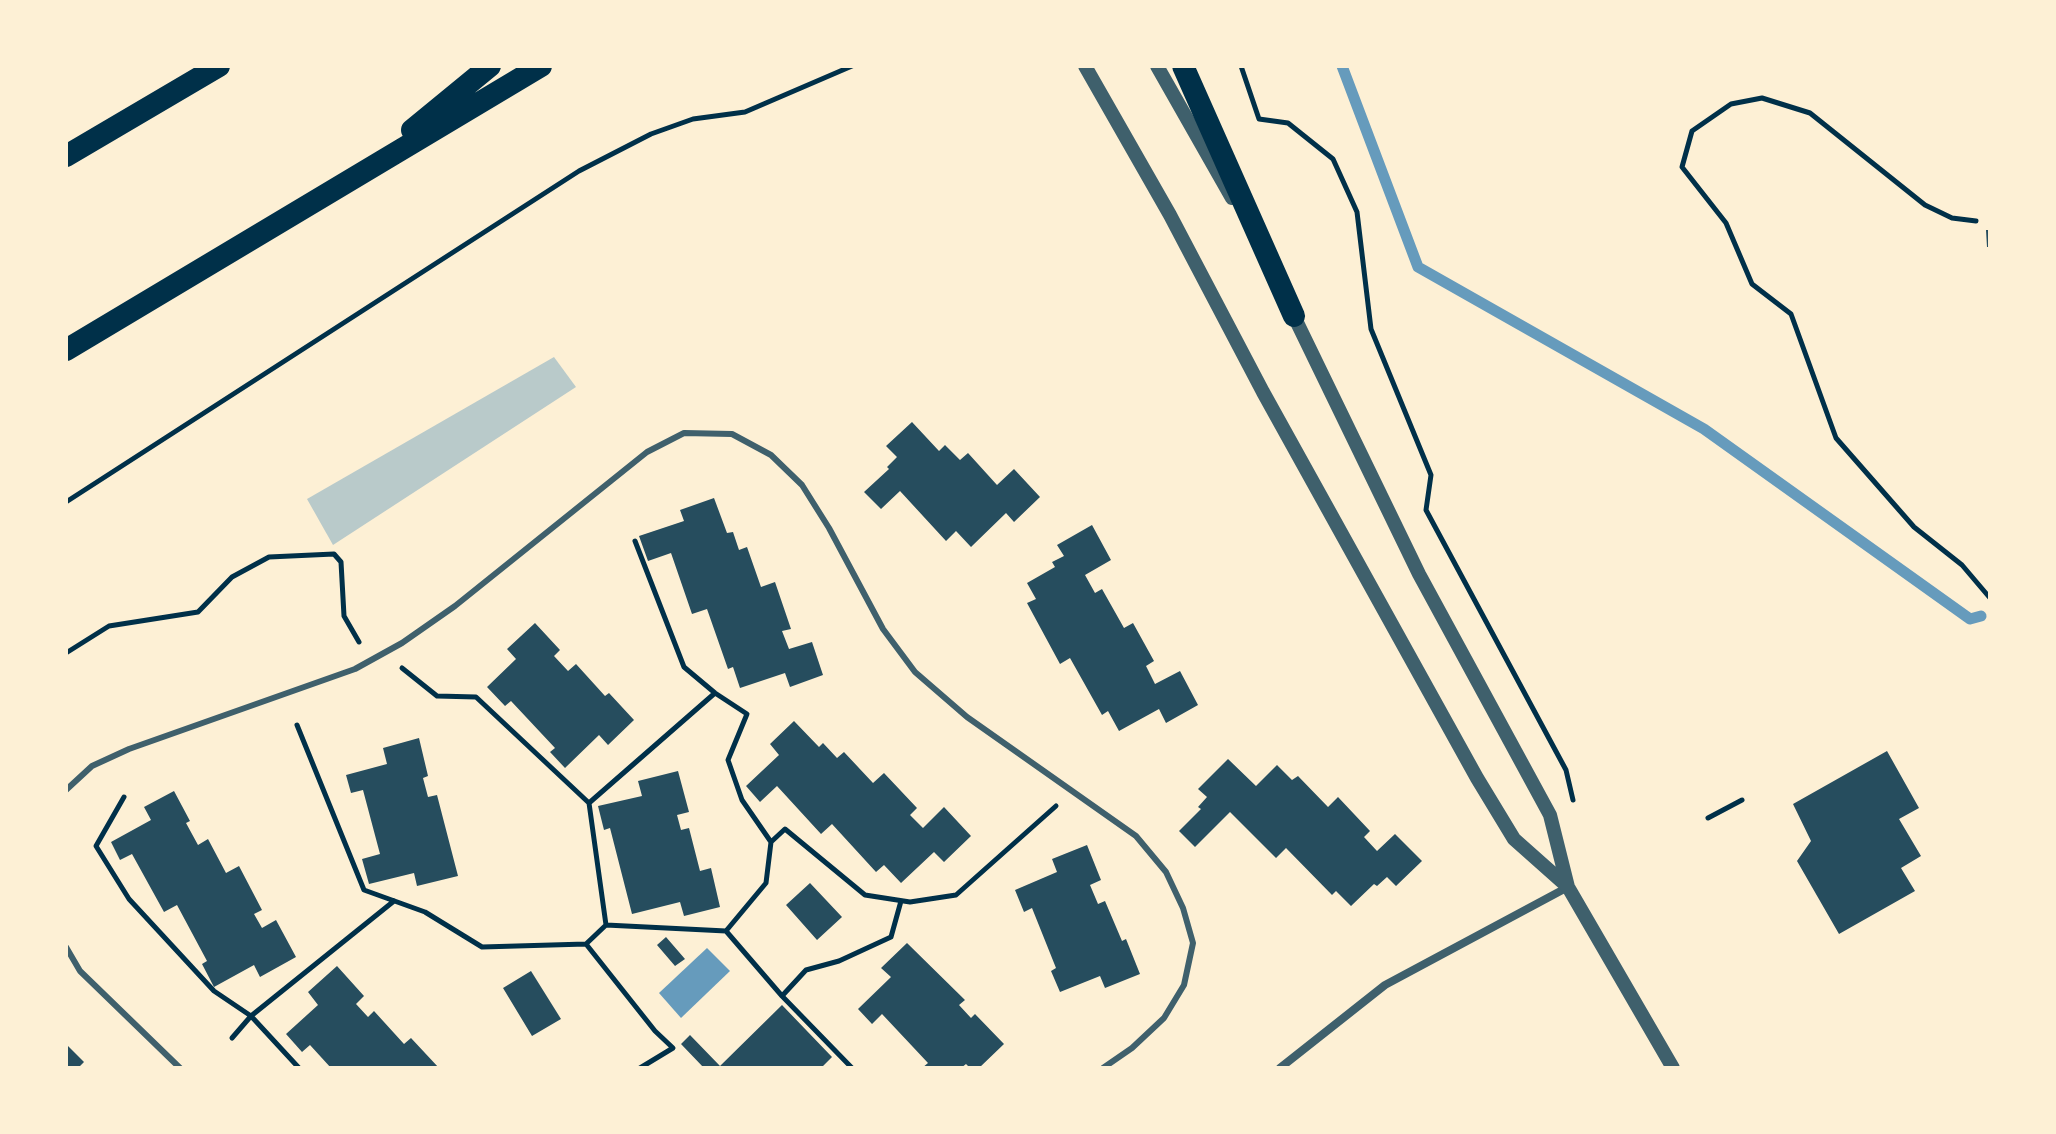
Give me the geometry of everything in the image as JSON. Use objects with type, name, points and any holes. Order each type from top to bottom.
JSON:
[{"type":"highway","points":[[66,156],[219,66]]},
{"type":"highway","points":[[352,179],[490,66]]},
{"type":"highway","points":[[66,350],[541,66]]},
{"type":"highway","points":[[1183,66],[1294,316]]},
{"type":"street","points":[[1085,66],[1170,215],[1263,392],[1477,778],[1514,839],[1568,887]]},
{"type":"street","points":[[1157,66],[1255,240],[1419,574],[1550,815],[1568,887],[1673,1068]]},
{"type":"street","points":[[1280,1068],[1385,985],[1568,887]]},
{"type":"lane","points":[[66,790],[92,766],[129,749],[355,669],[455,606],[647,452],[684,433],[732,434],[771,455],[802,485],[829,528],[883,629],[915,672],[967,717],[1136,836],[1166,872],[1183,908],[1193,943],[1184,985],[1164,1018],[1132,1048],[1103,1068]]},
{"type":"lane","points":[[66,947],[80,971],[180,1068]]},
{"type":"path","points":[[66,502],[579,171],[651,134],[693,119],[745,112],[852,66]]},
{"type":"path","points":[[1241,66],[1259,119],[1288,123],[1333,159],[1357,212],[1371,329],[1431,475],[1426,510],[1566,770],[1575,809]]},
{"type":"path","points":[[1976,221],[1952,218],[1925,205],[1810,113],[1762,98],[1731,104],[1692,131],[1682,167],[1726,223],[1752,284],[1791,314],[1836,438],[1914,527],[1962,565],[1990,598]]},
{"type":"path","points":[[635,541],[684,667],[747,714],[728,760],[742,800],[771,842]]},
{"type":"path","points":[[66,653],[109,626],[198,612],[232,577],[269,557],[334,554],[341,562],[344,616],[359,642]]},
{"type":"path","points":[[383,654],[437,696],[476,697],[589,803],[606,925]]},
{"type":"path","points":[[589,803],[715,693]]},
{"type":"path","points":[[297,725],[364,890],[425,912],[482,947],[586,944],[606,925],[726,931],[782,996],[852,1068]]},
{"type":"path","points":[[726,931],[766,883],[771,842],[785,829],[865,895],[910,902],[956,895],[1072,792]]},
{"type":"path","points":[[124,797],[96,846],[129,899],[214,991],[251,1016],[299,1068]]},
{"type":"path","points":[[1708,818],[1742,800]]},
{"type":"path","points":[[232,1038],[251,1016],[394,901]]},
{"type":"path","points":[[782,996],[806,970],[839,961],[891,937],[901,901]]},
{"type":"path","points":[[586,944],[655,1031],[673,1048],[640,1068]]},
{"type":"shaded area","points":[[554,357],[576,387],[333,545],[307,499]]},
{"type":"water","points":[[707,948],[730,971],[681,1018],[659,993]]},
{"type":"building","points":[[1986,230],[1990,230],[1990,247],[1987,247]]},
{"type":"building","points":[[912,422],[939,451],[945,445],[960,460],[968,453],[997,485],[1014,469],[1040,497],[1014,522],[1006,513],[971,547],[956,531],[946,541],[900,491],[881,509],[864,492],[889,469],[887,467],[897,457],[886,446]]},
{"type":"building","points":[[714,498],[727,533],[733,532],[739,550],[747,547],[761,587],[775,582],[791,629],[782,631],[789,649],[812,642],[823,675],[790,687],[785,673],[740,688],[733,667],[728,669],[707,609],[692,614],[671,553],[648,561],[639,536],[684,521],[680,510]]},
{"type":"building","points":[[1092,525],[1111,560],[1085,575],[1095,593],[1102,589],[1124,628],[1133,623],[1154,661],[1146,666],[1155,684],[1180,671],[1198,705],[1166,723],[1159,709],[1119,731],[1108,711],[1102,715],[1070,658],[1060,664],[1027,603],[1036,599],[1027,583],[1055,567],[1052,562],[1064,556],[1057,545]]},
{"type":"building","points":[[535,623],[560,650],[554,656],[568,671],[576,664],[605,696],[609,693],[634,720],[608,745],[599,735],[565,768],[550,752],[555,748],[511,701],[505,706],[487,687],[516,659],[507,649]]},
{"type":"building","points":[[794,721],[819,747],[823,743],[837,758],[844,752],[873,783],[884,773],[917,808],[910,815],[923,828],[944,807],[971,836],[944,862],[934,852],[901,883],[884,865],[876,872],[832,824],[821,834],[777,786],[760,802],[746,786],[779,755],[770,744]]},
{"type":"building","points":[[419,738],[428,776],[423,778],[428,797],[437,795],[458,876],[417,886],[414,873],[369,884],[362,859],[380,854],[363,790],[351,793],[346,775],[387,764],[383,748]]},
{"type":"building","points":[[1887,751],[1919,808],[1899,819],[1921,856],[1901,868],[1915,891],[1839,934],[1797,861],[1811,841],[1793,804]]},
{"type":"building","points":[[1228,759],[1256,786],[1277,765],[1292,780],[1298,776],[1328,807],[1338,797],[1370,831],[1364,837],[1377,851],[1395,834],[1422,861],[1396,886],[1387,877],[1377,886],[1374,884],[1351,906],[1336,891],[1332,895],[1286,848],[1276,858],[1230,812],[1195,847],[1179,831],[1201,809],[1198,807],[1207,797],[1198,789]]},
{"type":"building","points":[[678,771],[689,812],[677,815],[681,830],[689,828],[700,871],[711,868],[720,907],[684,916],[680,902],[632,914],[610,828],[604,830],[598,806],[642,796],[638,781]]},
{"type":"building","points":[[174,791],[190,821],[186,823],[198,845],[208,839],[226,873],[239,866],[262,910],[254,914],[262,928],[276,920],[296,957],[260,977],[254,965],[214,987],[202,964],[207,961],[177,905],[164,912],[132,854],[120,860],[111,842],[151,820],[144,807]]},
{"type":"building","points":[[1087,845],[1101,880],[1090,885],[1098,904],[1105,901],[1122,941],[1126,939],[1140,974],[1105,988],[1100,976],[1060,992],[1051,971],[1056,968],[1032,908],[1024,912],[1015,890],[1057,872],[1052,859]]},
{"type":"building","points":[[810,883],[842,917],[817,940],[786,905]]},
{"type":"building","points":[[666,937],[685,959],[675,966],[657,945]]},
{"type":"building","points":[[907,943],[965,1000],[959,1005],[971,1018],[975,1014],[1004,1044],[979,1068],[970,1068],[966,1064],[961,1068],[922,1068],[928,1063],[882,1014],[872,1024],[858,1009],[891,977],[881,968]]},
{"type":"building","points":[[337,966],[364,996],[356,1004],[368,1017],[374,1011],[404,1044],[411,1038],[439,1068],[331,1068],[310,1045],[302,1052],[286,1034],[318,1005],[308,992]]},
{"type":"building","points":[[531,971],[561,1019],[532,1036],[503,988]]},
{"type":"building","points":[[782,1005],[832,1057],[821,1068],[704,1068],[681,1044],[690,1035],[720,1066]]},
{"type":"building","points":[[66,1044],[84,1062],[78,1068],[66,1068]]},
{"type":"waterway","points":[[1342,66],[1418,267],[1704,429],[1970,619],[1981,616]]}]
